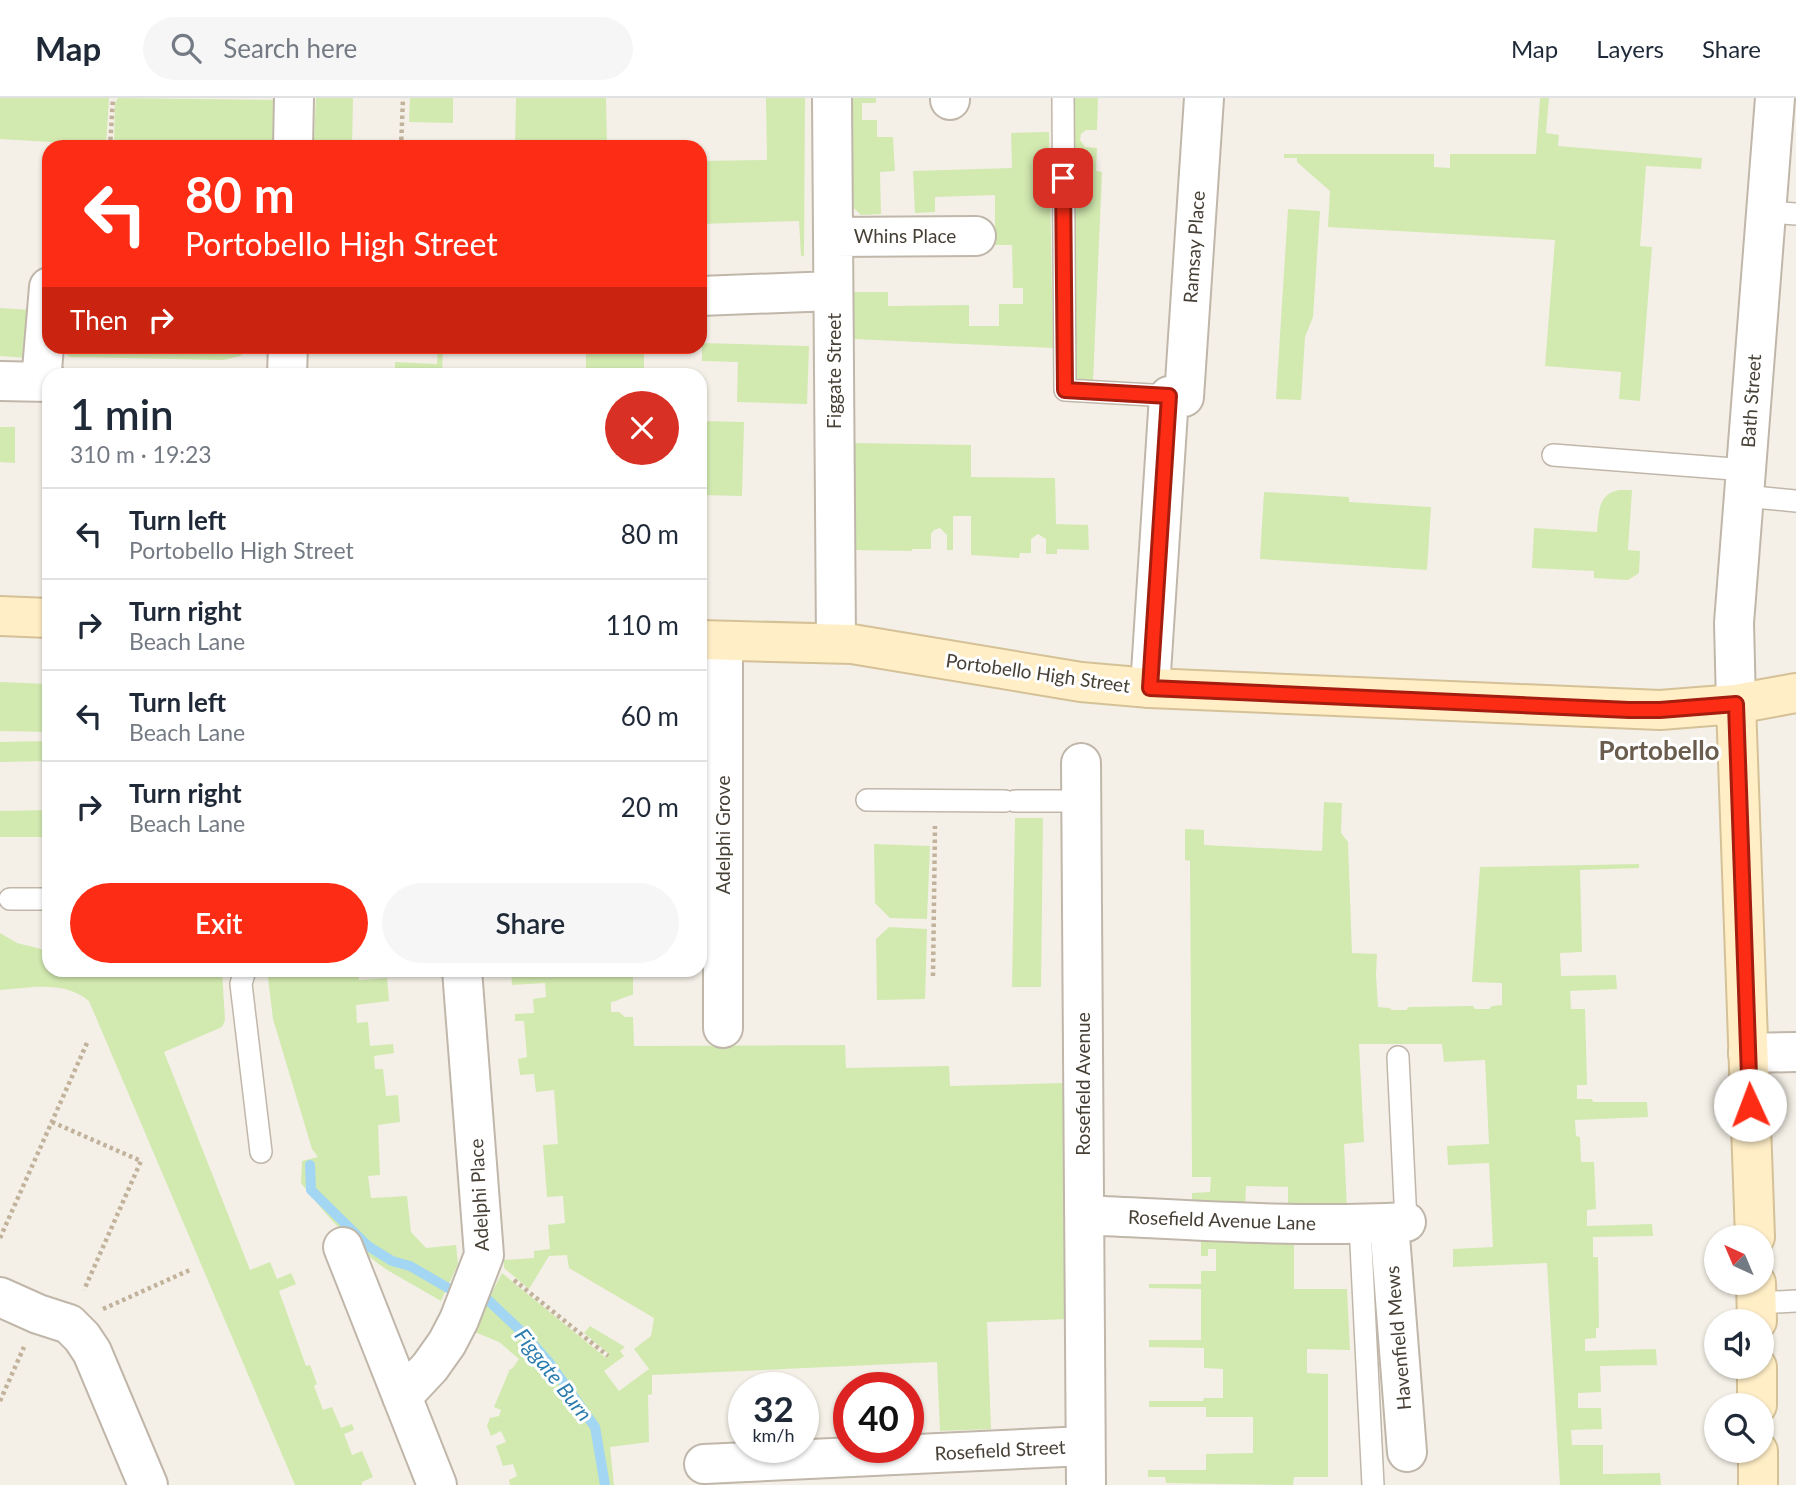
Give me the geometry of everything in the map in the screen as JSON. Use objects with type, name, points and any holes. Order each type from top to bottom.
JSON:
[{"type":"main road","points":[[0,616],[42,618]]},
{"type":"main road","name":"Portobello High Street","points":[[711,641],[836,643],[1081,682],[1150,688],[1629,710],[1736,704],[1796,693]]},
{"type":"main road","points":[[1736,704],[1755,1225]]},
{"type":"main road","points":[[1758,1463],[1758,1485]]},
{"type":"street","points":[[293,140],[294,98]]},
{"type":"street","name":"Figgate Street","points":[[832,98],[836,643]]},
{"type":"street","name":"Ramsay Place","points":[[1150,688],[1204,98]]},
{"type":"street","name":"Bath Street","points":[[1736,704],[1734,623],[1745,483],[1781,213],[1775,98]]},
{"type":"street","name":"Whins Place","points":[[833,237],[976,236]]},
{"type":"street","points":[[707,296],[834,291]]},
{"type":"street","points":[[0,382],[42,382]]},
{"type":"street","name":"Adelphi Grove","points":[[711,641],[723,1028]]},
{"type":"street","name":"Rosefield Avenue","points":[[1081,764],[1086,1485]]},
{"type":"street","name":"Adelphi Place","points":[[402,1397],[430,1367],[459,1320],[482,1261],[462,977]]},
{"type":"street","points":[[1748,1053],[1796,1052]]},
{"type":"street","name":"Rosefield Avenue Lane","points":[[1084,1215],[1385,1223]]},
{"type":"street","name":"Havenfield Mews","points":[[1385,1223],[1407,1452]]},
{"type":"street","points":[[343,1247],[437,1485]]},
{"type":"street","points":[[0,1297],[53,1319],[82,1337],[92,1352],[148,1485]]},
{"type":"street","name":"Rosefield Street","points":[[704,1464],[1085,1446]]},
{"type":"lane","points":[[1063,98],[1065,390],[1177,396]]},
{"type":"lane","points":[[1553,455],[1745,483],[1796,501]]},
{"type":"lane","points":[[867,800],[1081,801]]},
{"type":"lane","points":[[10,899],[42,899]]},
{"type":"lane","points":[[243,977],[241,984],[261,1152]]},
{"type":"lane","points":[[1373,1485],[1385,1223],[1398,1057]]},
{"type":"lane","points":[[1757,1302],[1796,1301]]},
{"type":"path","points":[[110,140],[113,98]]},
{"type":"path","points":[[401,140],[403,98]]},
{"type":"path","points":[[933,976],[936,801]]},
{"type":"path","points":[[0,1238],[87,1043]]},
{"type":"path","points":[[0,1401],[53,1319],[141,1161],[52,1122]]},
{"type":"path","points":[[482,1261],[608,1356]]},
{"type":"path","points":[[53,1319],[192,1269]]},
{"type":"green space","points":[[0,98],[109,98],[106,140],[0,139]]},
{"type":"green space","points":[[118,98],[282,100],[280,140],[114,140],[115,103]]},
{"type":"green space","points":[[316,98],[353,98],[352,140],[314,140]]},
{"type":"green space","points":[[410,98],[453,98],[453,123],[409,122]]},
{"type":"green space","points":[[516,98],[606,98],[607,140],[515,140]]},
{"type":"green space","points":[[766,98],[805,98],[804,256],[801,256],[799,221],[707,224],[707,161],[767,160]]},
{"type":"green space","points":[[848,98],[876,98],[876,103],[862,103],[862,120],[877,120],[877,137],[893,137],[895,171],[880,172],[881,214],[861,215],[852,206]]},
{"type":"green space","points":[[1070,98],[1098,98],[1097,130],[1086,130],[1081,134],[1080,140],[1085,147],[1097,148],[1096,171],[1102,172],[1093,382],[1081,382],[1073,374]]},
{"type":"green space","points":[[1540,98],[1549,98],[1546,133],[1559,135],[1558,146],[1702,158],[1701,169],[1646,166],[1640,246],[1652,247],[1640,401],[1619,399],[1621,372],[1545,366],[1555,240],[1328,227],[1330,191],[1297,162],[1297,158],[1284,158],[1284,154],[1434,154],[1434,167],[1450,168],[1450,154],[1536,154]]},
{"type":"green space","points":[[1049,132],[1053,348],[853,339],[850,292],[888,292],[888,306],[969,305],[969,326],[999,326],[999,304],[1023,304],[1023,288],[1013,288],[1012,245],[995,245],[995,195],[935,197],[935,212],[915,213],[913,171],[1012,168],[1011,133]]},
{"type":"green space","points":[[1288,209],[1320,211],[1313,317],[1305,337],[1301,400],[1276,399]]},
{"type":"green space","points":[[0,308],[31,310],[28,358],[0,356]]},
{"type":"green space","points":[[707,343],[809,346],[807,404],[737,402],[738,362],[702,361],[702,354],[707,354]]},
{"type":"green space","points":[[66,354],[243,354],[224,360],[70,357]]},
{"type":"green space","points":[[438,354],[443,354],[442,368],[395,368],[395,362],[437,364]]},
{"type":"green space","points":[[586,354],[644,354],[644,368],[586,368]]},
{"type":"green space","points":[[707,421],[744,422],[742,496],[707,495]]},
{"type":"green space","points":[[0,427],[15,427],[15,463],[0,462]]},
{"type":"green space","points":[[853,443],[971,445],[971,477],[1055,478],[1056,524],[1088,525],[1089,550],[1057,549],[1057,554],[1046,554],[1046,539],[1038,534],[1031,539],[1031,553],[1020,553],[1019,558],[971,555],[971,516],[953,516],[953,550],[947,550],[947,535],[940,528],[931,534],[931,549],[853,550]]},
{"type":"green space","points":[[1619,490],[1632,490],[1628,550],[1640,551],[1639,573],[1628,580],[1594,578],[1594,571],[1532,568],[1534,528],[1597,532],[1603,500]]},
{"type":"green space","points":[[1264,492],[1349,497],[1349,502],[1431,507],[1427,570],[1260,559]]},
{"type":"green space","points":[[0,682],[42,684],[42,732],[0,731]]},
{"type":"green space","points":[[42,741],[42,761],[0,762],[0,742]]},
{"type":"green space","points":[[1324,802],[1342,803],[1341,833],[1348,842],[1352,953],[1377,954],[1378,1007],[1392,1010],[1406,1010],[1409,1007],[1473,1006],[1475,1009],[1489,1009],[1502,1005],[1502,983],[1472,982],[1480,867],[1639,864],[1639,868],[1580,870],[1582,952],[1560,953],[1561,976],[1616,975],[1617,989],[1570,991],[1571,1009],[1585,1009],[1587,1085],[1577,1085],[1577,1099],[1592,1099],[1593,1102],[1647,1102],[1648,1117],[1575,1120],[1576,1136],[1580,1137],[1581,1162],[1594,1162],[1596,1209],[1587,1210],[1587,1226],[1652,1224],[1653,1236],[1593,1237],[1593,1257],[1598,1257],[1599,1328],[1596,1328],[1596,1338],[1585,1339],[1585,1351],[1656,1349],[1657,1365],[1600,1366],[1601,1392],[1578,1393],[1578,1408],[1601,1408],[1602,1429],[1571,1430],[1572,1445],[1603,1445],[1603,1474],[1660,1473],[1661,1485],[1560,1485],[1547,1263],[1453,1267],[1453,1249],[1493,1247],[1489,1163],[1448,1165],[1447,1146],[1489,1144],[1485,1060],[1444,1062],[1442,1044],[1359,1044],[1364,1142],[1344,1144],[1347,1210],[1288,1209],[1288,1187],[1246,1186],[1245,1207],[1192,1206],[1192,1193],[1210,1192],[1211,1177],[1192,1177],[1190,861],[1185,860],[1185,829],[1204,830],[1204,845],[1322,851]]},
{"type":"green space","points":[[42,810],[42,837],[0,837],[0,811]]},
{"type":"green space","points":[[1015,818],[1043,818],[1041,987],[1012,987]]},
{"type":"green space","points":[[874,844],[930,846],[927,919],[890,918],[875,903]]},
{"type":"green space","points":[[889,927],[927,929],[925,999],[877,1000],[876,939]]},
{"type":"green space","points":[[0,933],[17,943],[42,949],[42,977],[222,977],[225,1020],[222,1027],[164,1052],[250,1270],[270,1262],[277,1279],[291,1273],[296,1284],[279,1291],[306,1366],[310,1365],[323,1410],[332,1407],[341,1428],[352,1424],[354,1430],[344,1434],[352,1455],[362,1451],[373,1477],[362,1482],[362,1485],[295,1485],[89,1001],[79,994],[58,988],[0,990]]},
{"type":"green space","points":[[268,977],[359,977],[359,980],[387,978],[389,1001],[356,1005],[357,1023],[368,1022],[370,1046],[393,1044],[394,1053],[374,1056],[375,1069],[383,1069],[386,1096],[398,1095],[400,1122],[378,1125],[380,1175],[368,1176],[371,1198],[407,1196],[411,1232],[426,1248],[456,1245],[458,1264],[441,1301],[389,1271],[364,1252],[330,1219],[301,1183],[302,1161],[318,1157],[312,1149],[273,1019]]},
{"type":"green space","points":[[511,977],[633,977],[633,995],[611,1002],[611,1012],[633,1017],[634,1046],[845,1045],[846,1068],[949,1066],[950,1086],[1064,1083],[1069,1319],[987,1322],[991,1429],[940,1431],[937,1362],[652,1375],[652,1394],[648,1395],[649,1442],[610,1447],[614,1485],[510,1485],[509,1480],[517,1476],[513,1464],[503,1466],[496,1446],[506,1442],[501,1431],[491,1436],[487,1426],[490,1418],[499,1416],[501,1410],[494,1407],[510,1369],[519,1359],[499,1342],[472,1331],[502,1273],[606,1358],[609,1354],[584,1333],[590,1326],[625,1347],[620,1351],[624,1356],[604,1371],[619,1391],[649,1369],[634,1349],[651,1336],[654,1318],[569,1268],[567,1255],[549,1256],[529,1289],[504,1268],[504,1260],[534,1258],[534,1251],[550,1249],[548,1225],[565,1223],[563,1196],[547,1197],[543,1145],[558,1144],[554,1090],[536,1092],[534,1074],[520,1075],[518,1059],[527,1057],[524,1021],[515,1021],[515,1014],[534,1013],[533,999],[546,997],[545,983],[512,985]]},
{"type":"green space","points":[[1201,1232],[1294,1233],[1294,1289],[1347,1289],[1350,1350],[1307,1349],[1307,1373],[1328,1374],[1328,1477],[1294,1477],[1293,1485],[1166,1483],[1165,1477],[1148,1477],[1148,1470],[1206,1470],[1206,1454],[1253,1453],[1253,1417],[1206,1417],[1206,1407],[1149,1407],[1149,1401],[1203,1401],[1204,1398],[1223,1398],[1223,1369],[1204,1368],[1204,1348],[1149,1347],[1149,1340],[1201,1340],[1201,1289],[1149,1288],[1149,1284],[1201,1284],[1201,1271],[1216,1271],[1216,1249],[1208,1249],[1208,1256],[1201,1256]]},
{"type":"waterway","name":"Figgate Burn","points":[[310,1165],[311,1190],[368,1246],[392,1261],[410,1266],[448,1288],[488,1300],[526,1336],[548,1361],[595,1427],[605,1485]]},
{"type":"district","name":"Portobello","points":[[1659,751]]},
{"type":"route","points":[[1063,178],[1065,390],[1169,396],[1150,688],[1629,710],[1736,704],[1750,1105]]}]
